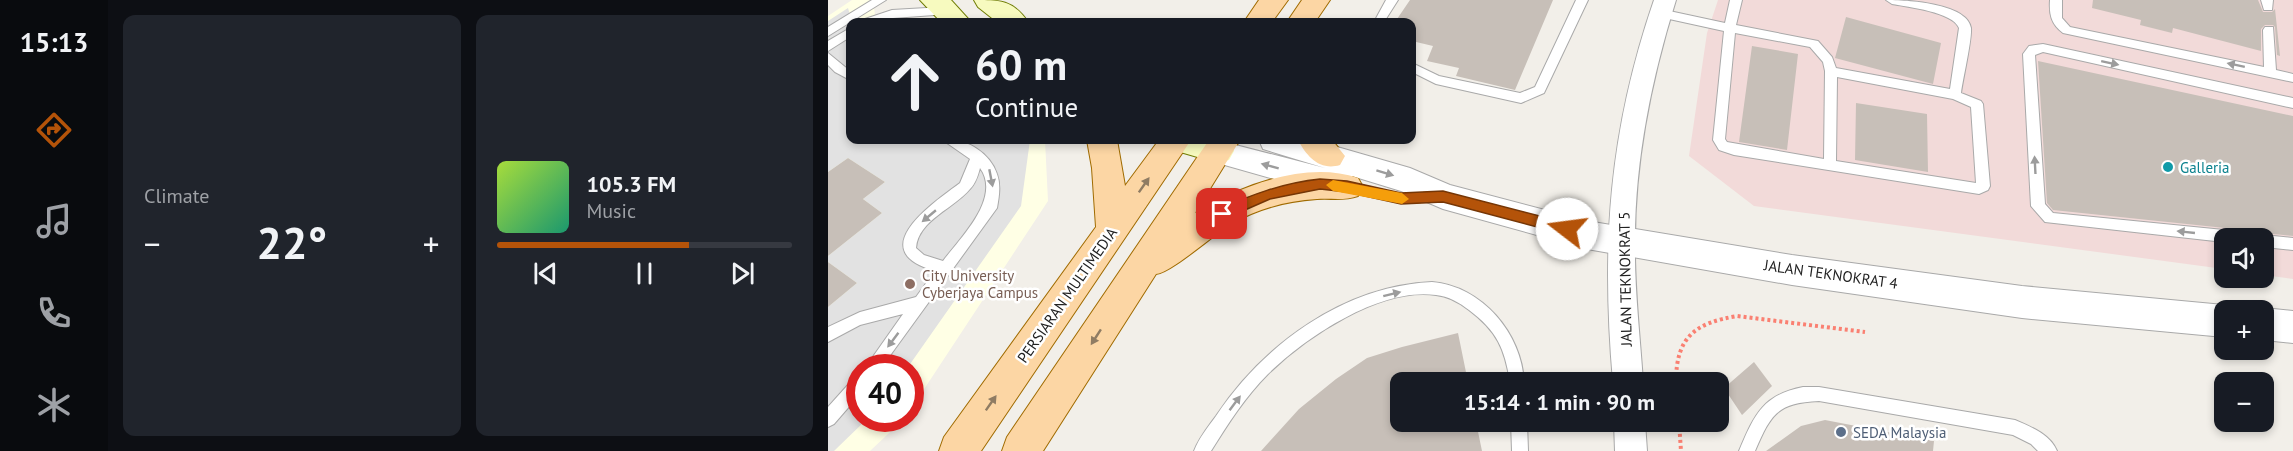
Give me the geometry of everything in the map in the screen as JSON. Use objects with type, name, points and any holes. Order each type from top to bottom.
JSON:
[{"type":"main road","points":[[988,0],[1009,18]]},
{"type":"main road","points":[[1305,18],[1316,0]]},
{"type":"main road","points":[[1103,144],[1108,168],[1113,230]]},
{"type":"main road","name":"PERSIARAN MULTIMEDIA","points":[[957,451],[1175,144]]},
{"type":"main road","points":[[1021,451],[1222,145]]},
{"type":"main road","points":[[1128,288],[1178,242],[1204,223],[1239,205],[1296,187],[1320,184],[1347,187]]},
{"type":"street","name":"JALAN TEKNOKRAT 5","points":[[1628,372],[1621,240],[1632,131],[1662,7]]},
{"type":"street","name":"JALAN TEKNOKRAT 4","points":[[1298,144],[1321,148],[1410,181],[1443,196],[1587,235],[1792,270],[2022,302],[2214,320]]},
{"type":"street","name":"JALAN TEKNOKRAT 4","points":[[1222,145],[1347,187],[1401,199],[1443,196]]},
{"type":"street","points":[[2274,325],[2293,327]]},
{"type":"street","points":[[1630,432],[1631,451]]},
{"type":"lane","points":[[851,18],[880,0]]},
{"type":"lane","points":[[1381,18],[1392,0]]},
{"type":"lane","points":[[1416,71],[1436,80],[1521,98],[1540,90],[1582,0]]},
{"type":"lane","points":[[1736,0],[1730,28],[1719,140],[1723,146],[1734,150],[1979,189],[1983,186],[1977,104],[1954,95],[1831,71]]},
{"type":"lane","points":[[1892,0],[1926,4],[1962,20],[1965,28],[1954,95]]},
{"type":"lane","points":[[2056,0],[2055,18],[2058,24],[2067,30],[2293,78]]},
{"type":"lane","points":[[1662,7],[1730,28],[1814,44],[1828,60],[1831,71],[1830,165]]},
{"type":"lane","points":[[880,18],[891,14],[945,11]]},
{"type":"lane","points":[[828,32],[846,21]]},
{"type":"lane","points":[[2269,30],[2270,73]]},
{"type":"lane","points":[[828,46],[846,35]]},
{"type":"lane","points":[[2214,235],[2050,218],[2038,206],[2029,54],[2033,49],[2043,48],[2293,103]]},
{"type":"lane","points":[[828,57],[846,73]]},
{"type":"lane","points":[[828,76],[839,69]]},
{"type":"lane","points":[[882,354],[990,208],[994,179],[989,167],[977,156],[958,144]]},
{"type":"lane","points":[[947,268],[916,258],[910,252],[909,242],[915,228],[965,187],[977,156]]},
{"type":"lane","points":[[2274,242],[2293,244]]},
{"type":"lane","points":[[1202,451],[1248,385],[1293,344],[1330,319],[1365,301],[1406,291],[1432,288],[1455,294],[1475,305],[1496,327],[1513,355],[1516,372]]},
{"type":"lane","points":[[828,335],[848,321],[895,311],[921,302]]},
{"type":"lane","points":[[1747,451],[1761,419],[1779,401],[1796,394],[1819,394],[2015,428],[2037,439],[2049,451]]},
{"type":"lane","points":[[828,419],[846,398]]},
{"type":"lane","points":[[1519,432],[1520,451]]},
{"type":"path","points":[[1677,372],[1679,352],[1686,336],[1717,318],[1737,316],[1865,332]]},
{"type":"path","points":[[1680,432],[1681,451]]},
{"type":"shaded area","name":"City University Cyberjaya Campus","points":[[852,0],[873,0],[875,18],[846,18],[846,144],[1045,144],[1048,201],[924,389],[924,354],[846,354],[846,432],[890,432],[870,451],[828,451],[828,16]]},
{"type":"shaded area","points":[[1718,0],[2293,0],[2293,279],[2274,276],[2274,228],[2214,228],[2214,268],[1754,206],[1689,156],[1707,33]]},
{"type":"shaded area","name":"City University Cyberjaya Campus","points":[[848,8],[851,18],[846,18],[846,144],[1029,144],[1021,206],[917,354],[846,354],[846,432],[854,432],[834,451],[828,451],[828,307],[857,283],[828,262],[828,256],[882,213],[863,199],[885,182],[848,158],[828,172],[828,21]]},
{"type":"building","points":[[1410,0],[1553,0],[1515,90],[1456,76],[1459,68],[1427,61],[1433,46],[1416,42],[1416,18],[1398,18]]},
{"type":"building","points":[[2093,0],[2258,0],[2263,12],[2272,12],[2275,9],[2280,56],[2277,55],[2273,25],[2265,25],[2261,29],[2261,51],[2173,28],[2172,33],[2140,25],[2141,20],[2092,8]]},
{"type":"building","points":[[1846,17],[1941,43],[1933,84],[1835,58]]},
{"type":"building","points":[[1752,46],[1798,54],[1787,150],[1739,142]]},
{"type":"building","name":"Galleria","points":[[2038,61],[2293,116],[2293,236],[2274,234],[2274,228],[2225,228],[2053,210],[2047,203]]},
{"type":"building","points":[[1856,103],[1927,114],[1928,172],[1855,160]]},
{"type":"building","points":[[848,158],[885,182],[863,199],[882,213],[828,256],[828,172]]},
{"type":"building","points":[[828,262],[857,283],[828,307]]},
{"type":"building","points":[[1458,333],[1466,372],[1390,372],[1390,432],[1478,432],[1482,451],[1261,451],[1299,409],[1336,379],[1367,358]]},
{"type":"building","points":[[1754,362],[1772,386],[1742,415],[1729,396],[1729,384]]},
{"type":"building","name":"SEDA Malaysia","points":[[1825,420],[1934,441],[1933,451],[1766,451],[1801,426]]},
{"type":"slow traffic","points":[[1333,185],[1402,199]]},
{"type":"place","name":"Galleria","points":[[2168,167]]},
{"type":"place","name":"City University Cyberjaya Campus","points":[[910,284]]},
{"type":"place","name":"SEDA Malaysia","points":[[1841,432]]},
{"type":"route","points":[[1222,214],[1268,194],[1320,184],[1347,187],[1401,199],[1443,196],[1567,229]]}]
